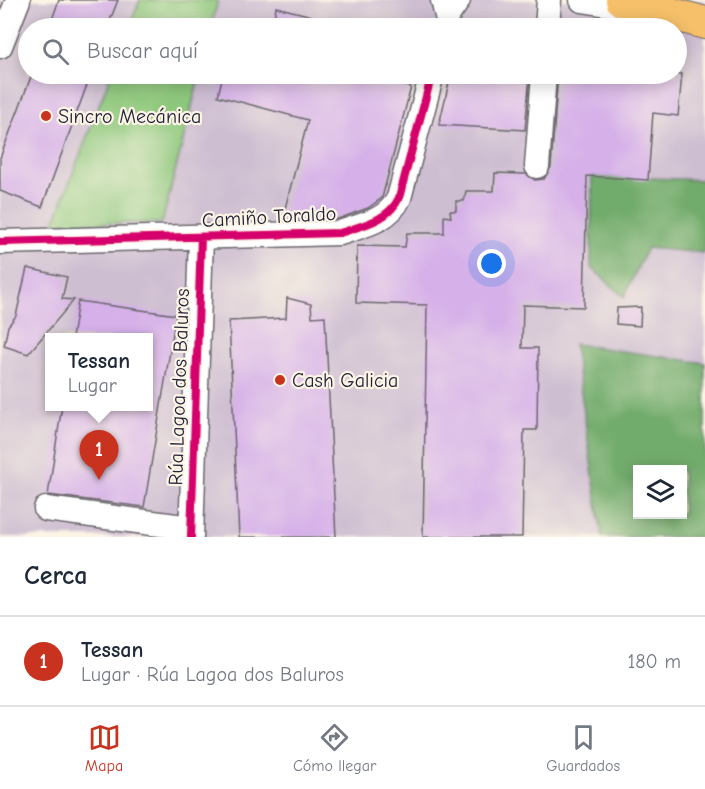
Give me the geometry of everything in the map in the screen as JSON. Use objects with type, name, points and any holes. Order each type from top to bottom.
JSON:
[{"type":"main road","points":[[622,0],[705,23]]},
{"type":"street","points":[[0,46],[18,0]]},
{"type":"street","points":[[548,18],[549,0]]},
{"type":"street","points":[[582,0],[669,12]]},
{"type":"street","name":"Camiño Toraldo","points":[[0,242],[340,232],[378,220],[393,211],[399,198],[429,84]]},
{"type":"street","points":[[537,166],[543,84]]},
{"type":"street","name":"Rúa Lagoa dos Baluros","points":[[46,509],[191,533],[201,237]]},
{"type":"shaded area","points":[[0,0],[705,0],[705,537],[0,537]]},
{"type":"green space","points":[[140,0],[218,0],[214,18],[133,18]]},
{"type":"green space","points":[[107,84],[197,84],[162,223],[54,223]]},
{"type":"green space","points":[[592,176],[705,180],[705,253],[647,248],[624,297],[591,267]]},
{"type":"green space","points":[[574,344],[705,363],[705,537],[602,537]]},
{"type":"building","points":[[59,0],[118,0],[111,18],[53,18]]},
{"type":"building","points":[[276,7],[312,16],[311,18],[274,18]]},
{"type":"building","name":"Sincro Mecánica","points":[[28,84],[87,84],[42,207],[0,191],[0,158]]},
{"type":"building","points":[[221,84],[399,84],[411,87],[382,198],[368,208],[338,219],[282,220],[308,120],[218,96]]},
{"type":"building","points":[[449,84],[529,84],[525,130],[439,125]]},
{"type":"building","points":[[557,84],[681,84],[678,116],[653,113],[648,180],[587,176],[584,307],[523,305],[522,348],[538,348],[537,430],[524,430],[522,537],[423,537],[427,305],[356,303],[357,246],[405,247],[407,233],[444,233],[444,216],[451,217],[450,211],[456,211],[456,201],[464,201],[466,191],[494,191],[495,173],[526,174],[535,180],[544,179],[551,167]]},
{"type":"building","points":[[27,268],[67,277],[62,299],[74,300],[28,354],[4,346],[8,326],[16,316]]},
{"type":"building","points":[[287,298],[311,304],[312,317],[325,316],[336,537],[239,537],[229,321],[286,318]]},
{"type":"building","points":[[78,301],[176,315],[144,507],[48,495],[61,411],[153,411],[153,333],[73,333]]},
{"type":"building","points":[[641,307],[640,326],[616,324],[617,308]]},
{"type":"cycle path","points":[[0,242],[340,233],[366,224],[382,217],[399,198],[429,84]]},
{"type":"cycle path","points":[[191,537],[201,237]]},
{"type":"place","name":"Sincro Mecánica","points":[[46,116]]},
{"type":"place","name":"Cash Galicia","points":[[280,380]]},
{"type":"place","name":"Tessan","points":[[99,480]]}]
